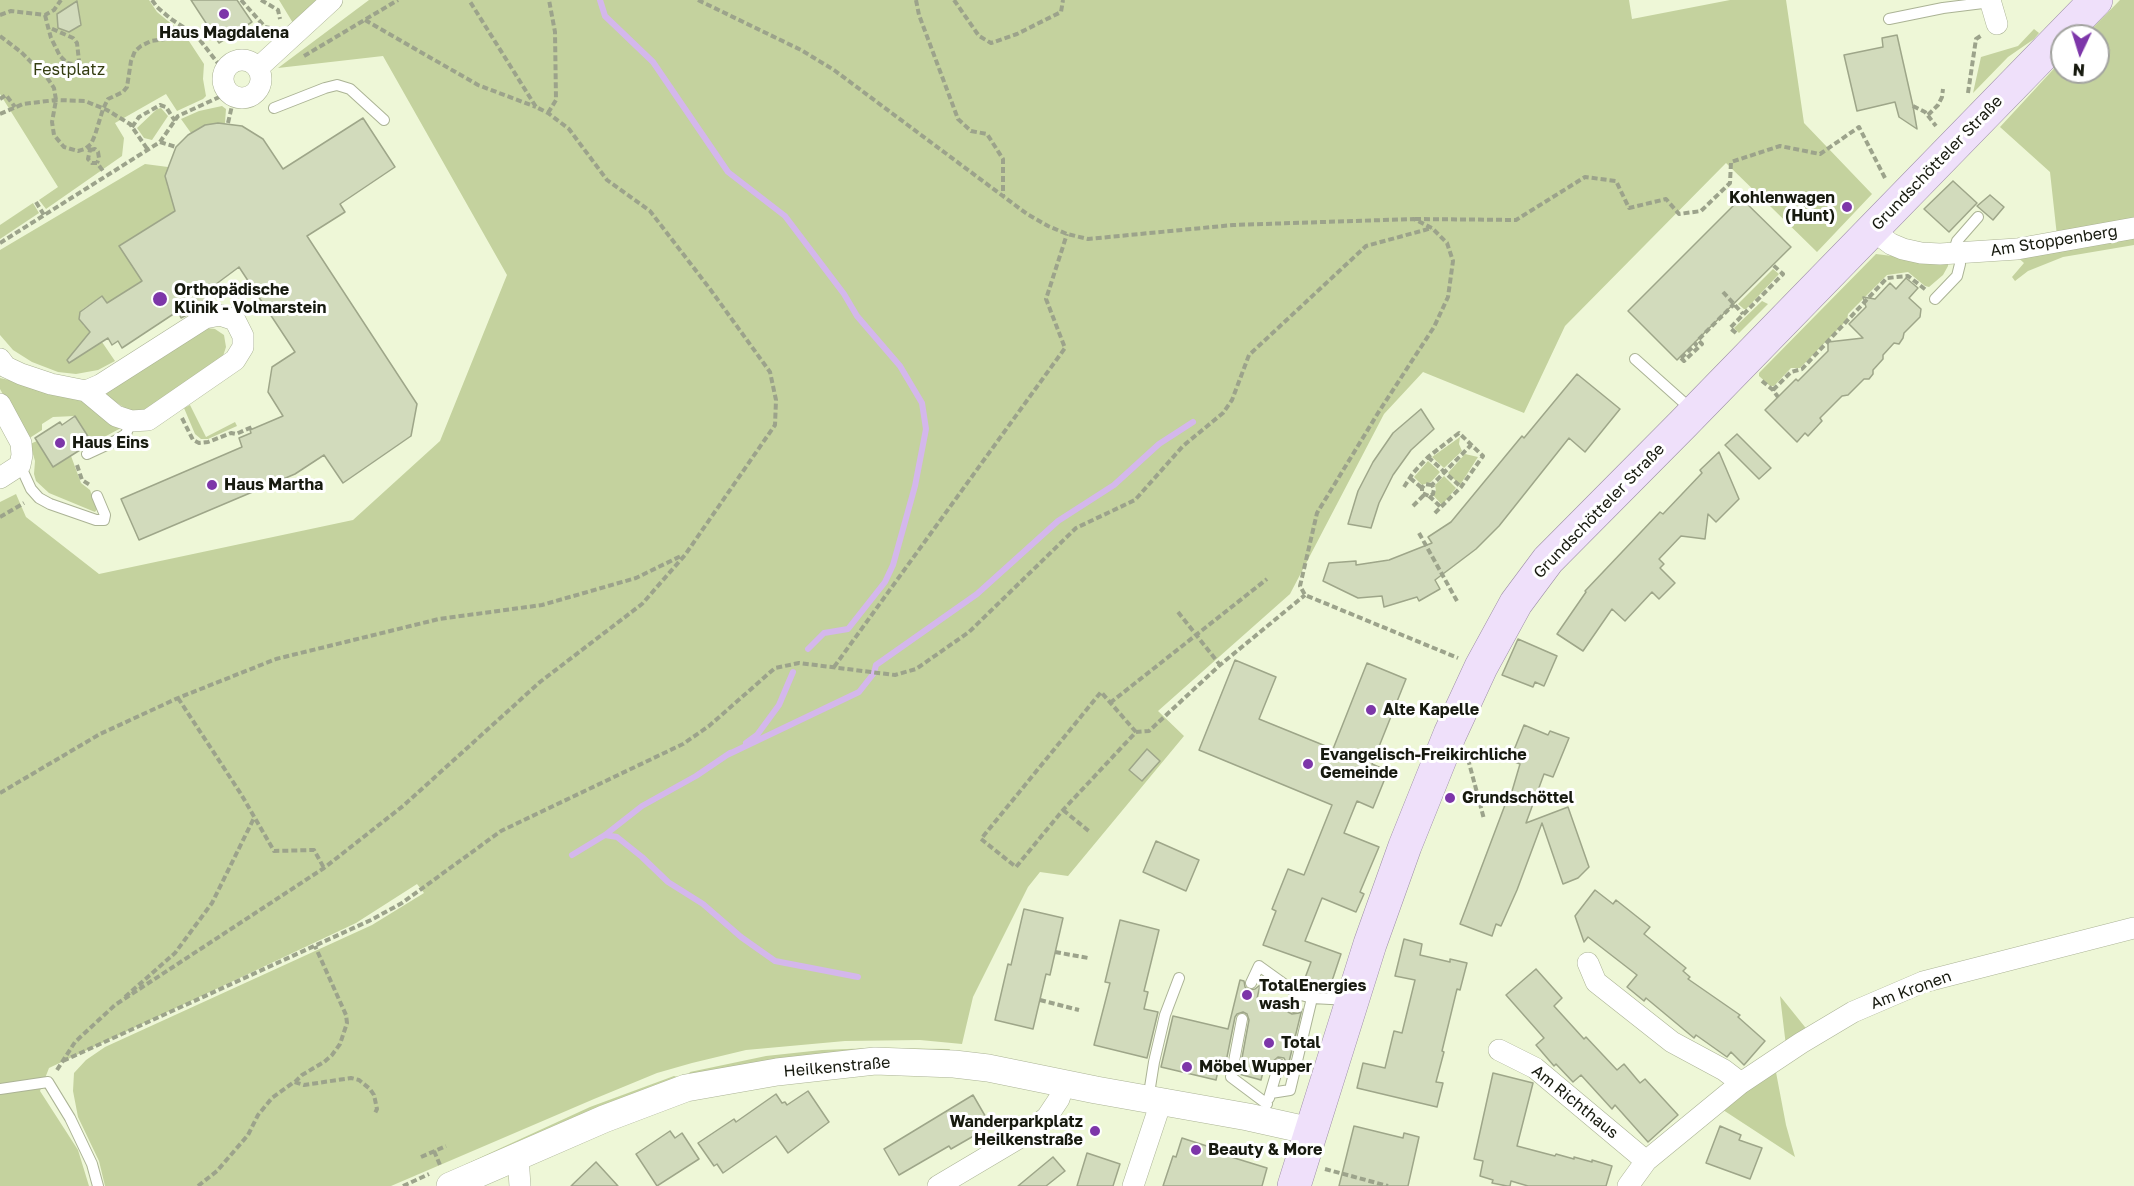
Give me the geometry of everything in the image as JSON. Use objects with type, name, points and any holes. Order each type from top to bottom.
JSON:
[{"type":"main road","name":"Grundschötteler Straße","points":[[1298,1175],[1353,1000],[1405,846],[1443,749],[1480,667],[1516,603],[1548,560],[2096,0]]},
{"type":"street","points":[[258,68],[332,0]]},
{"type":"street","points":[[1990,1],[1997,24]]},
{"type":"street","points":[[244,59],[252,62],[258,68],[261,82],[258,89],[248,98],[231,95],[224,86],[222,79],[224,71],[236,60],[244,59]]},
{"type":"street","name":"Am Stoppenberg","points":[[1872,230],[1891,244],[1903,249],[1921,253],[1956,253],[2017,249],[2134,228]]},
{"type":"street","points":[[0,359],[6,367],[21,374],[51,384],[86,390],[100,385],[205,318],[220,315],[235,320],[243,336],[243,347],[235,360],[148,420],[131,422],[116,416],[86,390]]},
{"type":"street","points":[[0,404],[21,442],[22,455],[20,465],[0,478]]},
{"type":"street","name":"Am Kronen","points":[[1628,1186],[1646,1161],[1741,1083],[1853,1012],[1923,982],[2134,928]]},
{"type":"street","points":[[1588,963],[1596,982],[1655,1029],[1672,1042],[1724,1070],[1741,1083]]},
{"type":"street","name":"Am Richthaus","points":[[1499,1050],[1535,1068],[1646,1161]]},
{"type":"street","name":"Heilkenstraße","points":[[446,1177],[518,1156],[604,1119],[687,1088],[777,1072],[875,1061],[954,1064],[988,1068],[1154,1101],[1267,1106],[1311,1131]]},
{"type":"street","points":[[938,1186],[1029,1132],[1047,1117],[1059,1099],[1064,1084]]},
{"type":"street","points":[[1133,1186],[1154,1101]]},
{"type":"street","points":[[518,1156],[520,1186]]},
{"type":"lane","points":[[1889,19],[1990,1]]},
{"type":"lane","points":[[274,108],[337,85],[350,89],[384,120]]},
{"type":"lane","points":[[1935,299],[1957,276],[1960,264],[1956,253],[1957,241],[1978,218]]},
{"type":"lane","points":[[1635,359],[1694,412]]},
{"type":"lane","points":[[87,454],[126,434],[131,422]]},
{"type":"lane","points":[[20,465],[31,489],[50,504],[96,520],[104,520],[105,515],[97,496]]},
{"type":"lane","points":[[1251,983],[1259,966],[1298,994],[1312,998],[1353,1000]]},
{"type":"lane","points":[[1154,1101],[1154,1062],[1165,1015],[1179,978]]},
{"type":"lane","points":[[1294,1007],[1298,994]]},
{"type":"lane","points":[[1267,1106],[1290,1090],[1312,998]]},
{"type":"lane","points":[[1242,1019],[1231,1077],[1267,1106]]},
{"type":"lane","points":[[1267,1106],[1279,1064]]},
{"type":"lane","points":[[0,1089],[48,1082],[92,1164],[98,1186]]},
{"type":"path","points":[[0,15],[11,12],[45,15],[54,10],[61,0]]},
{"type":"path","points":[[152,0],[157,8],[196,34],[224,71]]},
{"type":"path","points":[[242,0],[265,27],[273,27],[279,21],[278,10],[261,0]]},
{"type":"path","points":[[304,56],[391,2],[398,0]]},
{"type":"path","points":[[470,0],[536,107]]},
{"type":"path","points":[[548,113],[556,100],[555,32],[549,0]]},
{"type":"path","points":[[698,0],[801,50],[834,70],[1038,220],[1067,234],[1088,239],[1233,225],[1414,219],[1516,220],[1586,177],[1616,181],[1629,208],[1666,199],[1679,214],[1701,211],[1730,183],[1731,162],[1780,146],[1820,154],[1859,127],[1898,204]]},
{"type":"path","points":[[916,0],[926,35],[958,119],[971,131],[987,134],[1003,159],[1004,196]]},
{"type":"path","points":[[954,0],[979,36],[991,43],[1017,34],[1061,12],[1063,0]]},
{"type":"path","points":[[45,15],[48,27],[51,38],[60,56],[67,63],[72,64],[79,61],[77,43],[73,38],[48,27]]},
{"type":"path","points":[[115,1005],[324,868],[403,806],[540,682],[642,604],[685,555],[775,425],[776,400],[770,372],[650,211],[607,180],[569,129],[536,107],[478,86],[364,20]]},
{"type":"path","points":[[1963,138],[1976,39],[1997,24]]},
{"type":"path","points":[[103,171],[97,163],[92,163],[88,159],[89,148],[108,99],[123,92],[127,87],[135,51],[151,41],[196,34]]},
{"type":"path","points":[[0,36],[21,52],[54,88],[56,100],[52,122],[54,135],[64,147],[70,150],[95,149],[99,158],[97,163]]},
{"type":"path","points":[[1928,115],[1938,105],[1943,89]]},
{"type":"path","points":[[0,99],[6,95],[15,107]]},
{"type":"path","points":[[0,243],[160,142],[178,116],[231,95],[228,123]]},
{"type":"path","points":[[0,114],[15,107],[56,100],[85,101],[103,108],[132,126],[148,150]]},
{"type":"path","points":[[132,126],[139,117],[160,105],[166,107],[175,120]]},
{"type":"path","points":[[160,142],[176,147]]},
{"type":"path","points":[[36,202],[44,215]]},
{"type":"path","points":[[1414,219],[1432,228],[1447,243],[1453,261],[1448,297],[1434,327],[1317,513],[1300,586],[1305,595],[1480,667]]},
{"type":"path","points":[[63,1061],[371,920],[402,903],[501,831],[683,744],[709,726],[775,668],[799,663],[895,675],[916,669],[969,632],[1076,528],[1135,500],[1183,446],[1223,413],[1232,400],[1249,355],[1366,246],[1432,228]]},
{"type":"path","points":[[834,667],[1065,348],[1046,299],[1067,234]]},
{"type":"path","points":[[1730,328],[1783,274],[1773,265]]},
{"type":"path","points":[[1773,390],[1791,372],[1802,369],[1829,343],[1887,278],[1908,276],[1918,283]]},
{"type":"path","points":[[1723,292],[1743,314]]},
{"type":"path","points":[[1694,343],[1696,344],[1681,358],[1684,361],[1702,344],[1698,340],[1734,304]]},
{"type":"path","points":[[174,402],[193,440],[199,443],[231,433],[236,434],[252,427],[253,429]]},
{"type":"path","points":[[1404,487],[1428,457],[1459,434],[1483,456],[1461,487],[1434,514]]},
{"type":"path","points":[[1432,485],[1471,445]]},
{"type":"path","points":[[87,454],[75,459],[82,480],[90,485],[97,496]]},
{"type":"path","points":[[1428,457],[1461,487]]},
{"type":"path","points":[[1410,478],[1442,508]]},
{"type":"path","points":[[1422,488],[1427,483],[1432,485]]},
{"type":"path","points":[[1413,506],[1434,492],[1432,485]]},
{"type":"path","points":[[0,517],[23,505],[30,497],[31,489]]},
{"type":"path","points":[[1419,533],[1457,601]]},
{"type":"path","points":[[0,793],[100,734],[178,698],[276,659],[439,619],[542,605],[636,578],[685,555]]},
{"type":"path","points":[[1110,703],[1267,579]]},
{"type":"path","points":[[1136,732],[1101,692],[981,839],[1016,867],[1063,810],[1136,732],[1149,731],[1220,665],[1305,595]]},
{"type":"path","points":[[1178,612],[1220,665]]},
{"type":"path","points":[[178,698],[274,851],[314,850],[324,868]]},
{"type":"path","points":[[1443,749],[1468,759],[1484,819]]},
{"type":"path","points":[[1063,810],[1090,832]]},
{"type":"path","points":[[48,1082],[75,1042],[175,953],[212,903],[254,817]]},
{"type":"path","points":[[198,1186],[217,1170],[248,1135],[258,1115],[272,1098],[302,1075],[324,1062],[340,1044],[347,1023],[346,1015],[315,946]]},
{"type":"path","points":[[1055,952],[1088,958]]},
{"type":"path","points":[[1040,1000],[1079,1010]]},
{"type":"path","points":[[294,1082],[303,1085],[351,1078],[359,1080],[374,1095],[376,1109],[374,1115]]},
{"type":"path","points":[[421,1157],[446,1146]]},
{"type":"path","points":[[434,1151],[446,1177]]},
{"type":"path","points":[[1298,1175],[1388,1186]]},
{"type":"green space","name":"Festplatz","points":[[0,0],[149,0],[157,12],[185,35],[204,64],[203,79],[206,96],[177,111],[166,94],[115,123],[124,138],[122,156],[46,209],[39,200],[58,187],[0,94]]},
{"type":"green space","points":[[279,0],[320,0],[293,23]]},
{"type":"green space","points":[[369,0],[1629,0],[1632,19],[1730,0],[1786,0],[1804,123],[1872,194],[1817,252],[1726,163],[1565,326],[1524,413],[1423,372],[1384,414],[1290,594],[1158,711],[1184,736],[1068,876],[1040,872],[1028,887],[973,997],[962,1044],[920,1040],[845,1041],[746,1050],[692,1063],[657,1073],[391,1186],[105,1186],[99,1161],[78,1117],[73,1091],[74,1073],[86,1060],[105,1047],[372,925],[424,893],[417,884],[356,923],[49,1068],[40,1091],[78,1150],[89,1186],[0,1186],[0,502],[16,494],[26,517],[99,574],[353,520],[440,441],[507,275],[383,56],[278,68]]},
{"type":"green space","points":[[2120,0],[2134,0],[2134,224],[2057,236],[2050,172],[2000,127],[2050,73],[2050,84],[2110,84],[2110,24],[2097,24]]},
{"type":"green space","points":[[2034,29],[2039,33],[2034,39],[2008,57],[1973,93],[1981,57],[2018,46]]},
{"type":"green space","points":[[222,106],[226,109],[225,123],[205,125],[191,133],[181,119],[199,111]]},
{"type":"green space","points":[[161,108],[168,116],[152,140],[144,138],[137,128]]},
{"type":"green space","points":[[145,164],[168,167],[167,185],[176,210],[119,246],[154,273],[107,303],[102,296],[83,309],[79,315],[84,326],[93,328],[87,350],[102,342],[115,361],[98,370],[76,374],[58,372],[32,362],[13,350],[0,335],[0,250]]},
{"type":"green space","points":[[33,203],[39,213],[0,239],[0,225]]},
{"type":"green space","points":[[2134,233],[2134,245],[2063,257],[2028,271],[2015,281],[2012,277],[2024,263],[2013,253]]},
{"type":"green space","points":[[1876,254],[1948,263],[1948,266],[1943,275],[1929,287],[1908,272],[1887,275],[1848,314],[1847,320],[1800,368],[1791,368],[1774,386],[1770,386],[1759,376],[1759,373]]},
{"type":"green space","points":[[1773,269],[1779,274],[1746,309],[1738,304]]},
{"type":"green space","points":[[1762,301],[1768,304],[1739,333],[1734,328]]},
{"type":"green space","points":[[207,328],[215,329],[224,335],[226,347],[223,356],[147,409],[128,410],[105,395],[106,389]]},
{"type":"green space","points":[[0,378],[83,397],[121,428],[80,450],[77,446],[89,438],[75,416],[53,417],[42,424],[42,430],[28,439],[0,389]]},
{"type":"green space","points":[[190,405],[206,437],[235,422],[237,426],[208,439],[201,439],[195,434],[184,408]]},
{"type":"green space","points":[[1460,437],[1459,444],[1462,451],[1444,468],[1432,457]]},
{"type":"green space","points":[[37,441],[53,467],[71,456],[81,483],[90,490],[97,509],[95,512],[49,493],[36,481],[35,461],[30,444]]},
{"type":"green space","points":[[1465,454],[1478,457],[1460,485],[1448,473]]},
{"type":"green space","points":[[1428,461],[1440,472],[1431,482],[1422,485],[1414,477]]},
{"type":"green space","points":[[1444,476],[1456,488],[1442,505],[1433,495],[1436,491],[1435,485]]},
{"type":"green space","points":[[1780,996],[1809,1032],[1786,1046]]},
{"type":"green space","points":[[872,1048],[950,1049],[947,1055],[688,1075],[690,1072],[766,1056]]},
{"type":"green space","points":[[1775,1067],[1786,1125],[1795,1157],[1717,1106]]},
{"type":"green space","points":[[674,1076],[678,1077],[468,1169],[466,1164],[590,1107]]},
{"type":"building","name":"Haus Magdalena","points":[[191,0],[237,0],[252,22],[219,43]]},
{"type":"building","points":[[77,1],[81,25],[69,32],[58,28],[57,14]]},
{"type":"building","points":[[1897,35],[1917,129],[1899,117],[1895,102],[1857,111],[1844,55],[1883,47],[1882,38]]},
{"type":"building","name":"Orthopädische Klinik - Volmarstein","points":[[363,118],[395,167],[340,204],[345,212],[307,236],[417,404],[411,436],[343,483],[324,455],[295,474],[139,540],[121,499],[242,447],[239,438],[251,433],[250,430],[283,416],[268,392],[272,367],[295,352],[239,267],[204,293],[209,302],[206,305],[181,318],[178,311],[122,348],[118,341],[112,345],[108,338],[69,363],[67,360],[90,332],[79,319],[80,312],[102,296],[107,303],[142,281],[119,246],[175,211],[165,176],[176,147],[188,135],[205,125],[218,123],[242,126],[263,139],[283,169]]},
{"type":"building","points":[[1953,181],[1977,203],[1949,232],[1924,209]]},
{"type":"building","points":[[1990,195],[2004,207],[1993,220],[1977,206]]},
{"type":"building","points":[[1741,198],[1791,247],[1677,360],[1628,311]]},
{"type":"building","points":[[1906,278],[1918,288],[1909,298],[1921,309],[1920,317],[1904,333],[1899,344],[1894,343],[1883,355],[1883,359],[1873,370],[1869,379],[1864,379],[1848,395],[1842,396],[1820,418],[1822,421],[1808,436],[1805,433],[1797,442],[1765,410],[1828,351],[1828,342],[1863,338],[1849,324],[1866,307],[1863,297],[1875,299],[1890,283],[1896,289]]},
{"type":"building","points":[[1577,374],[1620,409],[1585,452],[1569,438],[1499,526],[1476,549],[1435,580],[1440,589],[1419,601],[1417,597],[1384,607],[1382,596],[1358,598],[1323,581],[1329,563],[1356,561],[1356,565],[1389,560],[1432,543],[1428,537],[1451,522]]},
{"type":"building","points":[[1421,409],[1434,429],[1411,450],[1393,475],[1379,503],[1371,528],[1348,524],[1358,491],[1373,462],[1393,433]]},
{"type":"building","name":"Haus Eins","points":[[75,416],[89,438],[77,446],[80,450],[53,467],[35,438],[60,422],[62,425]]},
{"type":"building","points":[[1737,434],[1771,468],[1759,479],[1725,445]]},
{"type":"building","points":[[1719,452],[1739,499],[1716,522],[1708,514],[1705,539],[1681,536],[1659,559],[1664,564],[1660,568],[1675,583],[1659,599],[1652,592],[1625,621],[1612,609],[1583,651],[1557,634],[1585,591],[1660,512],[1663,514],[1702,473],[1700,470]]},
{"type":"building","points":[[1518,639],[1557,656],[1544,686],[1535,682],[1533,687],[1502,675]]},
{"type":"building","points":[[1235,660],[1276,677],[1259,719],[1333,749],[1367,663],[1406,679],[1372,764],[1388,771],[1373,808],[1357,801],[1344,833],[1379,847],[1360,892],[1364,894],[1356,912],[1322,898],[1305,941],[1341,954],[1330,987],[1305,978],[1311,962],[1263,945],[1276,911],[1272,909],[1288,869],[1304,875],[1332,805],[1199,750]]},
{"type":"building","points":[[1524,725],[1548,735],[1550,731],[1569,738],[1553,777],[1544,774],[1526,823],[1568,807],[1589,867],[1578,878],[1563,884],[1542,823],[1517,890],[1501,926],[1496,924],[1492,936],[1460,924],[1508,797],[1510,798],[1520,764],[1510,760]]},
{"type":"building","points":[[1147,749],[1160,761],[1142,781],[1129,770]]},
{"type":"building","points":[[1156,841],[1199,860],[1186,891],[1143,872]]},
{"type":"building","points":[[1595,890],[1613,904],[1616,900],[1650,927],[1644,934],[1686,968],[1683,971],[1690,977],[1688,979],[1740,1015],[1738,1017],[1765,1041],[1744,1065],[1731,1052],[1727,1057],[1696,1035],[1694,1038],[1646,998],[1644,1001],[1627,987],[1637,975],[1588,937],[1584,942],[1575,916]]},
{"type":"building","points":[[1024,909],[1063,918],[1050,975],[1046,974],[1033,1029],[995,1020]]},
{"type":"building","points":[[1120,920],[1159,930],[1144,991],[1148,992],[1144,1009],[1158,1012],[1147,1058],[1094,1045],[1110,983],[1105,982]]},
{"type":"building","points":[[1404,939],[1422,944],[1420,955],[1450,962],[1450,959],[1467,963],[1460,990],[1457,989],[1442,1051],[1444,1052],[1436,1082],[1443,1083],[1437,1107],[1357,1088],[1363,1063],[1385,1068],[1394,1031],[1402,1033],[1415,980],[1395,976]]},
{"type":"building","points":[[1536,969],[1562,998],[1554,1006],[1584,1039],[1586,1037],[1617,1070],[1624,1064],[1640,1083],[1645,1079],[1678,1115],[1648,1142],[1615,1105],[1612,1109],[1581,1075],[1573,1082],[1556,1064],[1554,1066],[1536,1045],[1544,1038],[1506,995]]},
{"type":"building","points":[[1240,980],[1244,981],[1248,990],[1260,985],[1257,999],[1287,1005],[1288,1012],[1292,1014],[1299,1013],[1302,1009],[1288,1066],[1284,1058],[1278,1057],[1272,1062],[1266,1061],[1261,1080],[1239,1074],[1249,1020],[1247,1014],[1243,1012],[1235,1017],[1224,1072],[1218,1071],[1216,1080],[1161,1067],[1173,1016],[1228,1029]]},
{"type":"building","points":[[1493,1073],[1533,1083],[1517,1146],[1555,1156],[1556,1154],[1592,1162],[1592,1160],[1612,1166],[1606,1186],[1528,1186],[1511,1181],[1510,1186],[1507,1186],[1492,1183],[1493,1180],[1480,1176],[1483,1161],[1474,1159]]},
{"type":"building","points":[[808,1091],[829,1122],[788,1153],[776,1136],[723,1173],[717,1164],[714,1166],[698,1143],[734,1119],[736,1122],[776,1094],[782,1103],[785,1102],[787,1105]]},
{"type":"building","points":[[973,1095],[991,1126],[951,1149],[949,1146],[899,1175],[884,1149]]},
{"type":"building","points":[[1354,1126],[1403,1138],[1404,1133],[1419,1137],[1408,1186],[1339,1186]]},
{"type":"building","points":[[1720,1126],[1741,1135],[1739,1140],[1762,1148],[1750,1179],[1706,1163]]},
{"type":"building","points":[[670,1131],[675,1138],[682,1133],[699,1159],[657,1186],[636,1154]]},
{"type":"building","points":[[1182,1138],[1216,1149],[1215,1152],[1267,1168],[1262,1186],[1163,1186]]},
{"type":"building","points":[[1087,1153],[1120,1164],[1113,1186],[1077,1186]]},
{"type":"building","points":[[1053,1157],[1065,1171],[1046,1186],[1018,1186]]},
{"type":"building","points":[[596,1162],[618,1186],[571,1186]]},
{"type":"waterway","points":[[600,0],[605,16],[653,62],[728,172],[785,216],[844,294],[857,316],[900,366],[922,403],[926,429],[915,486],[893,565],[885,582],[848,629],[824,633],[808,649]]},
{"type":"waterway","points":[[727,755],[859,692],[874,673],[876,665],[977,594],[1058,521],[1114,485],[1159,444],[1193,422]]},
{"type":"waterway","points":[[746,743],[757,735],[779,705],[793,672]]},
{"type":"waterway","points":[[572,855],[605,835],[642,806],[696,776],[730,753]]},
{"type":"waterway","points":[[605,835],[617,837],[668,882],[703,904],[741,937],[775,961],[858,977]]},
{"type":"place","name":"Haus Magdalena","points":[[224,14]]},
{"type":"place","name":"Kohlenwagen (Hunt)","points":[[1847,207]]},
{"type":"place","name":"Orthopädische Klinik - Volmarstein","points":[[160,299]]},
{"type":"place","name":"Haus Eins","points":[[60,443]]},
{"type":"place","name":"Haus Martha","points":[[212,485]]},
{"type":"place","name":"Alte Kapelle","points":[[1371,710]]},
{"type":"place","name":"Evangelisch-Freikirchliche Gemeinde","points":[[1308,764]]},
{"type":"place","name":"Grundschöttel","points":[[1450,798]]},
{"type":"place","name":"TotalEnergies wash","points":[[1247,995]]},
{"type":"place","name":"Total","points":[[1269,1043]]},
{"type":"place","name":"Möbel Wupper","points":[[1187,1067]]},
{"type":"place","name":"Wanderparkplatz Heilkenstraße","points":[[1095,1131]]},
{"type":"place","name":"Beauty & More","points":[[1196,1150]]}]
